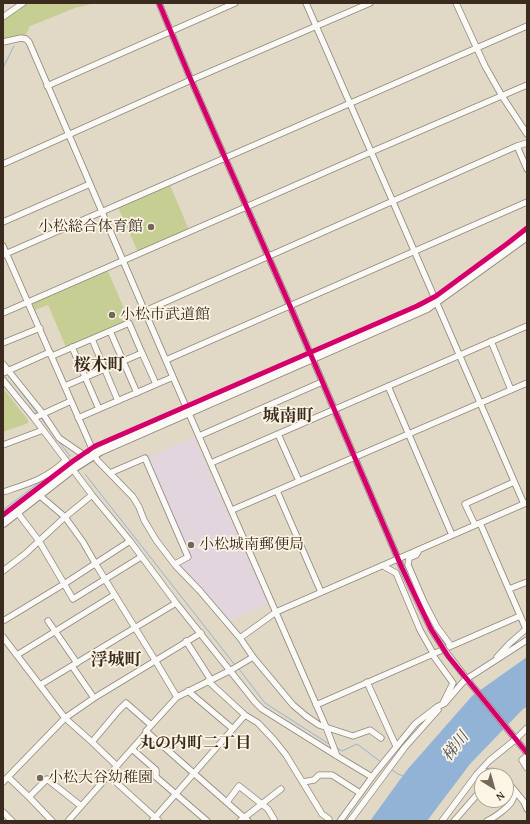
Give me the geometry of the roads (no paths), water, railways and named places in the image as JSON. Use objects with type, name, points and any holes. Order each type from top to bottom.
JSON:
[{"type":"highway","points":[[3,523],[72,469],[105,448],[424,310],[527,236]]},
{"type":"street","points":[[3,17],[23,3]]},
{"type":"street","points":[[159,3],[402,568],[431,629],[468,681],[514,737],[526,755],[522,760],[527,768]]},
{"type":"street","points":[[47,86],[236,3]]},
{"type":"street","points":[[240,638],[276,612],[525,503],[514,482],[306,3]]},
{"type":"street","points":[[3,164],[191,80],[370,3]]},
{"type":"street","points":[[456,3],[485,66],[502,96],[527,134]]},
{"type":"street","points":[[5,254],[527,26]]},
{"type":"street","points":[[3,42],[21,38],[26,39],[29,42],[68,135],[327,729],[336,754]]},
{"type":"street","points":[[3,312],[527,85]]},
{"type":"street","points":[[145,311],[517,146],[527,143]]},
{"type":"street","points":[[517,146],[527,169]]},
{"type":"street","points":[[3,222],[90,184]]},
{"type":"street","points":[[166,360],[527,202]]},
{"type":"street","points":[[3,246],[5,254],[40,328],[65,386],[91,456]]},
{"type":"street","points":[[6,372],[72,347],[129,323],[156,384]]},
{"type":"street","points":[[211,463],[527,326]]},
{"type":"street","points":[[3,343],[40,328]]},
{"type":"street","points":[[110,331],[137,393]]},
{"type":"street","points":[[92,339],[118,401]]},
{"type":"street","points":[[491,341],[511,390]]},
{"type":"street","points":[[72,347],[99,409]]},
{"type":"street","points":[[65,386],[142,353]]},
{"type":"street","points":[[3,364],[6,372],[42,414],[59,438],[97,460],[133,497],[144,520],[174,564],[200,591],[240,638],[253,657],[293,705],[306,716],[327,729],[353,736],[370,730],[381,738]]},
{"type":"street","points":[[78,418],[173,377]]},
{"type":"street","points":[[3,380],[255,702],[262,709],[372,777]]},
{"type":"street","points":[[200,436],[322,382]]},
{"type":"street","points":[[232,510],[527,383]]},
{"type":"street","points":[[388,386],[452,535]]},
{"type":"street","points":[[34,418],[71,401]]},
{"type":"street","points":[[3,445],[43,430]]},
{"type":"street","points":[[278,434],[299,481]]},
{"type":"street","points":[[110,473],[145,458],[188,557],[174,564]]},
{"type":"street","points":[[3,492],[38,480],[49,474],[66,460]]},
{"type":"street","points":[[497,659],[497,656],[508,644],[526,629],[509,589],[477,524],[465,504],[514,482]]},
{"type":"street","points":[[277,490],[321,592]]},
{"type":"street","points":[[39,495],[65,517],[83,542],[177,697]]},
{"type":"street","points":[[3,571],[25,554],[65,517],[92,495]]},
{"type":"street","points":[[17,512],[39,541],[73,599],[142,557]]},
{"type":"street","points":[[3,622],[130,541]]},
{"type":"street","points":[[419,549],[416,555],[409,558],[408,565],[424,602],[437,626],[451,646]]},
{"type":"street","points":[[340,821],[372,777],[415,724],[437,707],[442,705],[452,682],[433,654],[420,630],[396,573],[384,565]]},
{"type":"street","points":[[509,589],[527,582]]},
{"type":"street","points":[[17,655],[114,595]]},
{"type":"street","points":[[40,685],[176,603]]},
{"type":"street","points":[[316,705],[520,616]]},
{"type":"street","points":[[48,621],[56,631],[94,698]]},
{"type":"street","points":[[52,821],[29,797],[5,779],[65,718],[94,698],[201,633]]},
{"type":"street","points":[[3,637],[65,718],[117,766]]},
{"type":"street","points":[[350,821],[405,747],[442,705],[468,681],[497,659],[527,640]]},
{"type":"street","points":[[186,642],[209,680],[245,715],[258,723],[286,754],[322,814],[330,821]]},
{"type":"street","points":[[68,821],[177,697],[231,670],[253,657]]},
{"type":"street","points":[[367,682],[396,746]]},
{"type":"street","points":[[188,691],[232,729]]},
{"type":"street","points":[[92,742],[118,710],[126,703],[151,725]]},
{"type":"street","points":[[108,775],[156,820],[193,773],[245,715]]},
{"type":"street","points":[[483,768],[514,737],[527,728]]},
{"type":"street","points":[[146,732],[227,802],[244,820],[281,789]]},
{"type":"street","points":[[132,749],[156,770],[156,776],[207,821]]},
{"type":"street","points":[[303,782],[314,780],[319,775],[332,775],[360,793]]},
{"type":"street","points":[[442,821],[474,778]]},
{"type":"street","points":[[29,797],[47,779],[81,806]]},
{"type":"street","points":[[227,802],[239,786],[268,809],[275,821]]},
{"type":"street","points":[[514,790],[526,801],[527,809]]},
{"type":"street","points":[[487,821],[493,818],[512,801],[516,792]]},
{"type":"street","points":[[446,815],[452,821],[474,798]]},
{"type":"street","points":[[3,812],[12,821]]},
{"type":"water","name":"梯川","points":[[527,657],[527,707],[523,709],[470,764],[427,821],[370,821],[407,770],[472,696]]},
{"type":"waterway","points":[[3,68],[14,46]]},
{"type":"waterway","points":[[7,374],[38,414]]},
{"type":"waterway","points":[[41,418],[50,430]]},
{"type":"waterway","points":[[59,442],[70,456]]},
{"type":"waterway","points":[[85,474],[235,665]]},
{"type":"waterway","points":[[3,510],[44,479]]},
{"type":"waterway","points":[[239,669],[265,703],[329,744]]},
{"type":"waterway","points":[[337,748],[342,751],[357,744],[381,762]]},
{"type":"waterway","points":[[392,770],[403,776]]},
{"type":"place","name":"小松総合体育館","points":[[151,227]]},
{"type":"place","name":"小松市武道館","points":[[112,315]]},
{"type":"place","name":"小松城南郵便局","points":[[191,545]]},
{"type":"place","name":"小松大谷幼稚園","points":[[40,778]]},
{"type":"district","name":"桜木町","points":[[99,366]]},
{"type":"district","name":"城南町","points":[[288,417]]},
{"type":"district","name":"浮城町","points":[[116,661]]},
{"type":"district","name":"丸の内町二丁目","points":[[195,744]]}]
